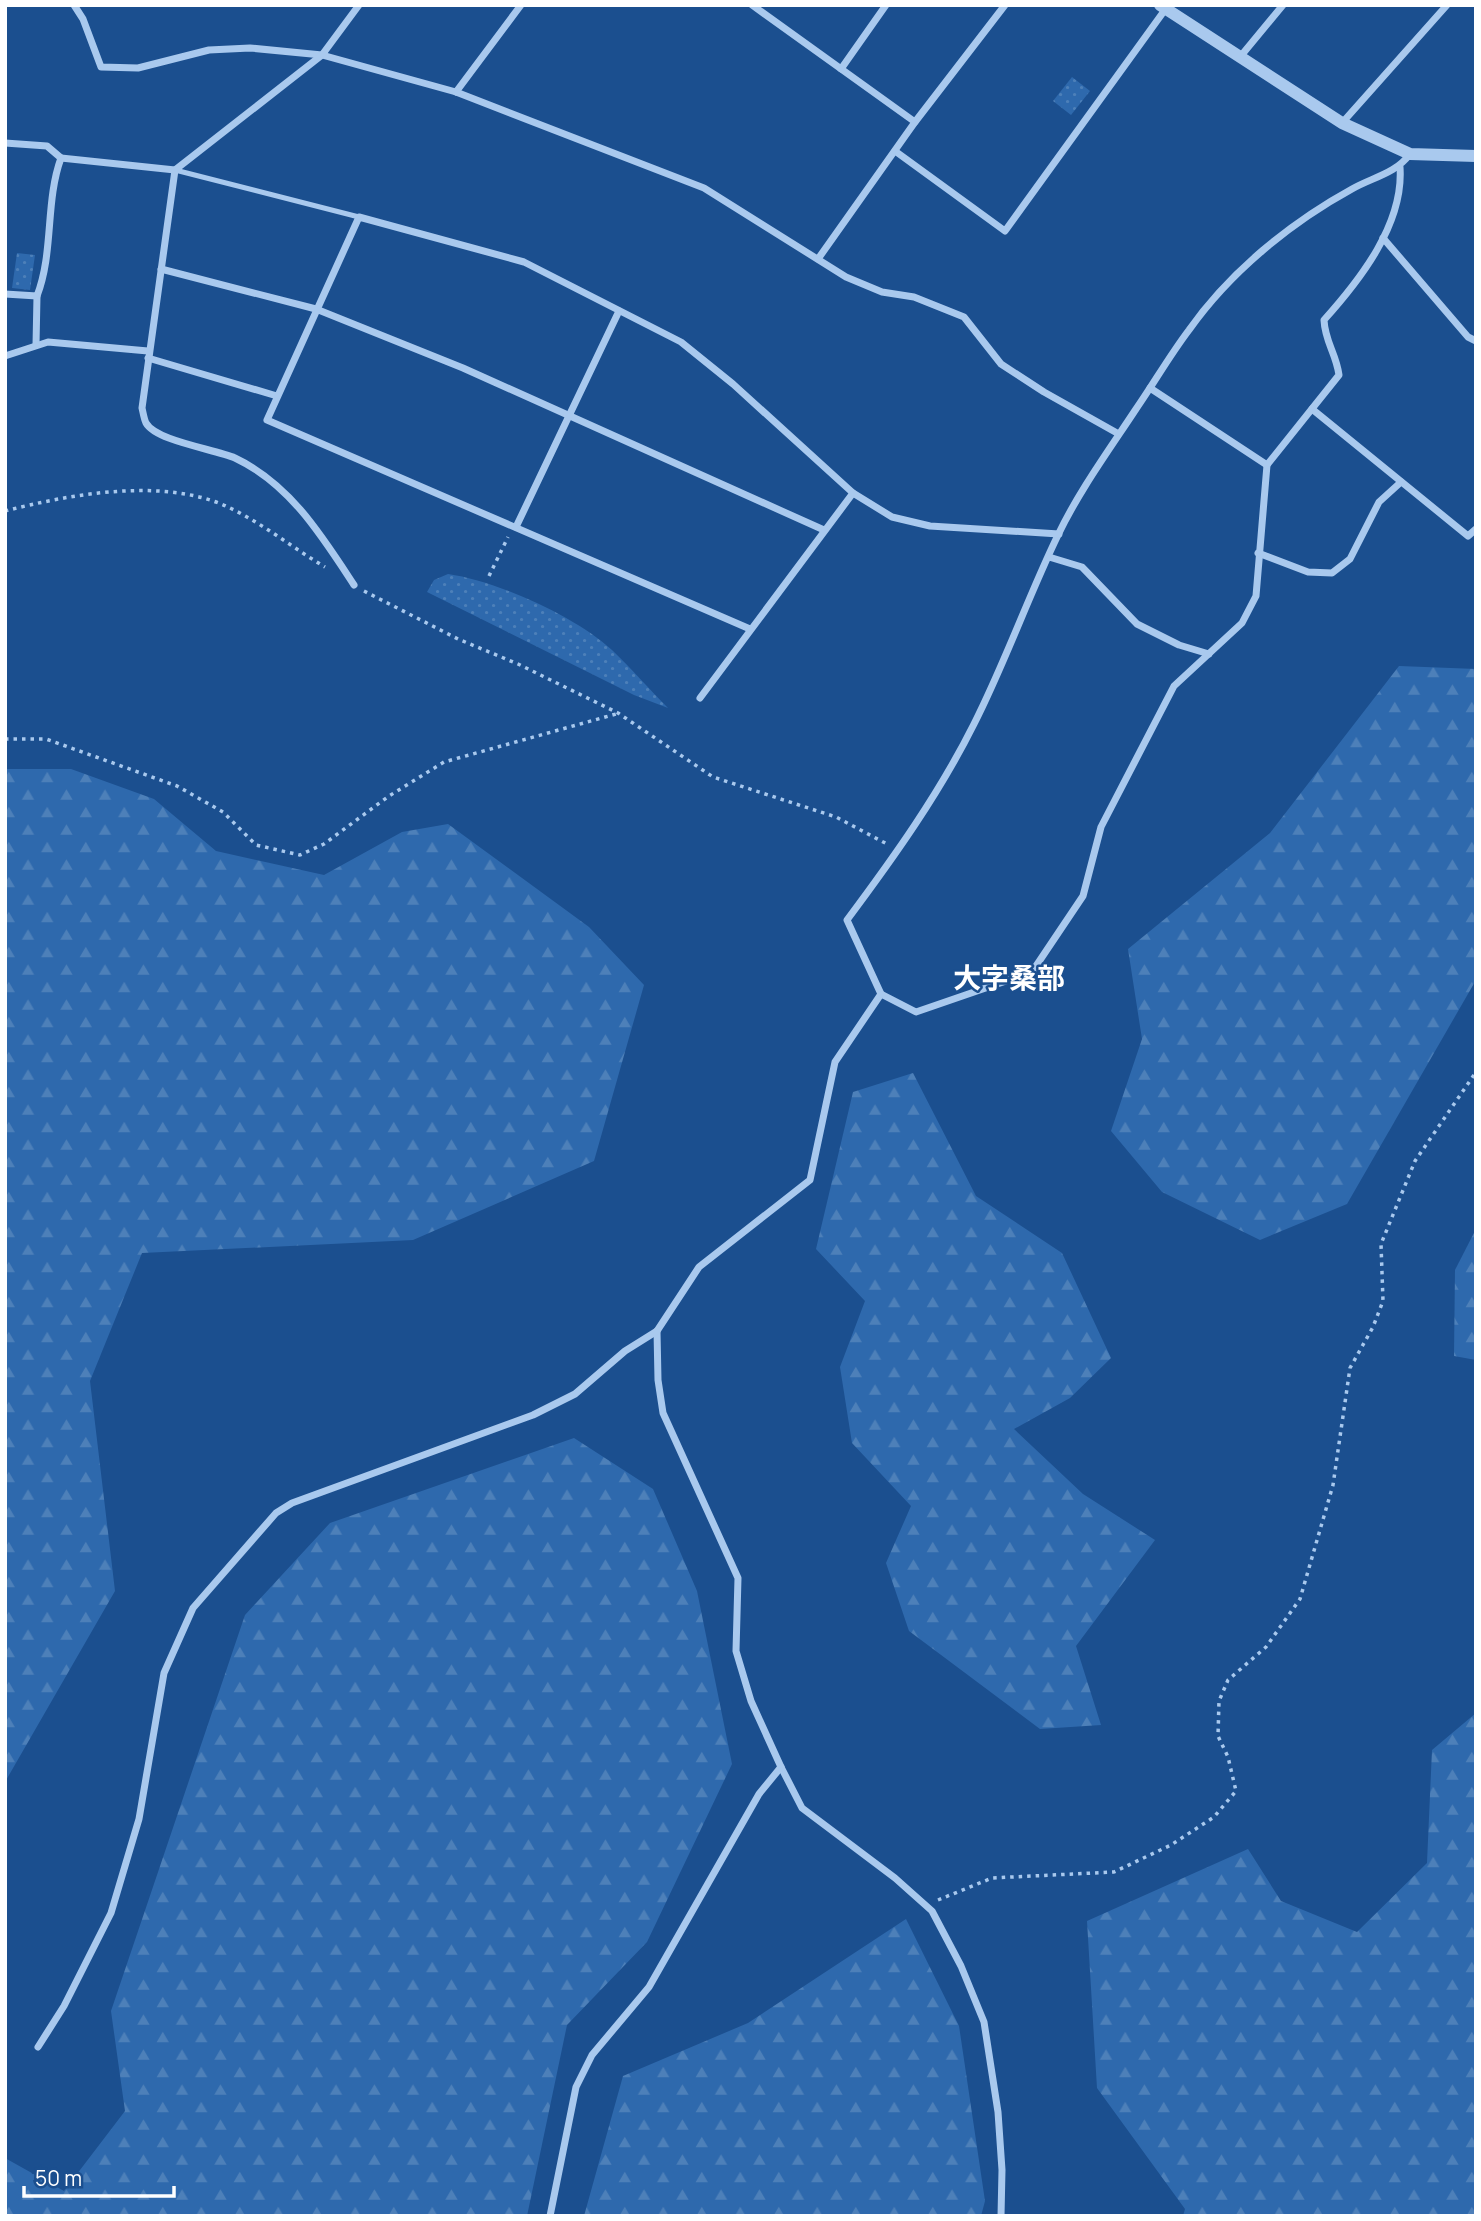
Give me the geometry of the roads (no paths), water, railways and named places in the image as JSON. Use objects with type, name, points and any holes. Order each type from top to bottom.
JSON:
[{"type":"street","points":[[74,5],[83,19],[101,67],[138,68],[209,50],[250,48],[322,55],[456,92],[704,188],[846,277],[882,292],[914,297],[964,317],[1001,365],[1117,433]]},
{"type":"street","points":[[354,585],[308,514],[238,460],[213,449],[156,433],[145,423],[142,408],[175,170],[322,55],[359,5]]},
{"type":"street","points":[[456,92],[521,5]]},
{"type":"street","points":[[752,5],[915,122]]},
{"type":"street","points":[[841,69],[886,5]]},
{"type":"street","points":[[818,259],[915,122],[1005,5]]},
{"type":"street","points":[[1240,57],[1283,5]]},
{"type":"street","points":[[1342,123],[1447,5]]},
{"type":"street","points":[[895,151],[1005,230],[1165,7],[1342,123],[1410,154],[1476,156]]},
{"type":"street","points":[[5,143],[47,146],[61,158],[175,170]]},
{"type":"street","points":[[1400,167],[1402,188],[1383,238],[1352,289],[1324,320],[1325,337],[1337,360],[1339,375],[1267,465],[1256,596],[1242,623],[1174,686],[1101,827],[1083,896],[1032,972],[916,1012],[881,994],[847,919],[899,850],[973,726],[1059,534],[1117,433],[1188,330],[1216,295],[1247,265],[1283,234],[1352,189],[1400,167],[1410,154]]},
{"type":"street","points":[[36,345],[37,296],[45,263],[54,178],[61,158]]},
{"type":"street","points":[[750,629],[267,420],[359,217],[524,262],[681,342],[733,384],[853,493],[892,517],[930,526],[1059,534]]},
{"type":"street","points":[[1383,238],[1468,337],[1476,341]]},
{"type":"street","points":[[161,269],[316,309],[463,368],[824,530]]},
{"type":"street","points":[[5,294],[37,296]]},
{"type":"street","points":[[515,526],[619,311]]},
{"type":"street","points":[[5,356],[48,342],[148,354],[277,396]]},
{"type":"street","points":[[1150,388],[1267,465]]},
{"type":"street","points":[[1312,409],[1468,536],[1476,529]]},
{"type":"street","points":[[1258,553],[1308,572],[1332,573],[1350,559],[1379,502],[1401,482]]},
{"type":"street","points":[[700,698],[853,493]]},
{"type":"street","points":[[1049,557],[1082,567],[1137,624],[1179,645],[1209,654]]},
{"type":"street","points":[[38,2047],[64,2006],[111,1913],[139,1819],[164,1673],[193,1608],[276,1513],[292,1503],[534,1415],[575,1394],[625,1351],[657,1331],[699,1267],[810,1180],[835,1062],[881,994]]},
{"type":"street","points":[[657,1331],[658,1380],[663,1413],[738,1578],[736,1651],[751,1701],[781,1767],[802,1808],[895,1878],[933,1911],[961,1966],[984,2022],[998,2112],[1003,2170],[1001,2216]]},
{"type":"street","points":[[550,2216],[576,2087],[592,2055],[649,1987],[759,1794],[781,1767]]},
{"type":"lane","points":[[175,170],[359,217]]},
{"type":"district","name":"大字桑部","points":[[1009,978]]}]
